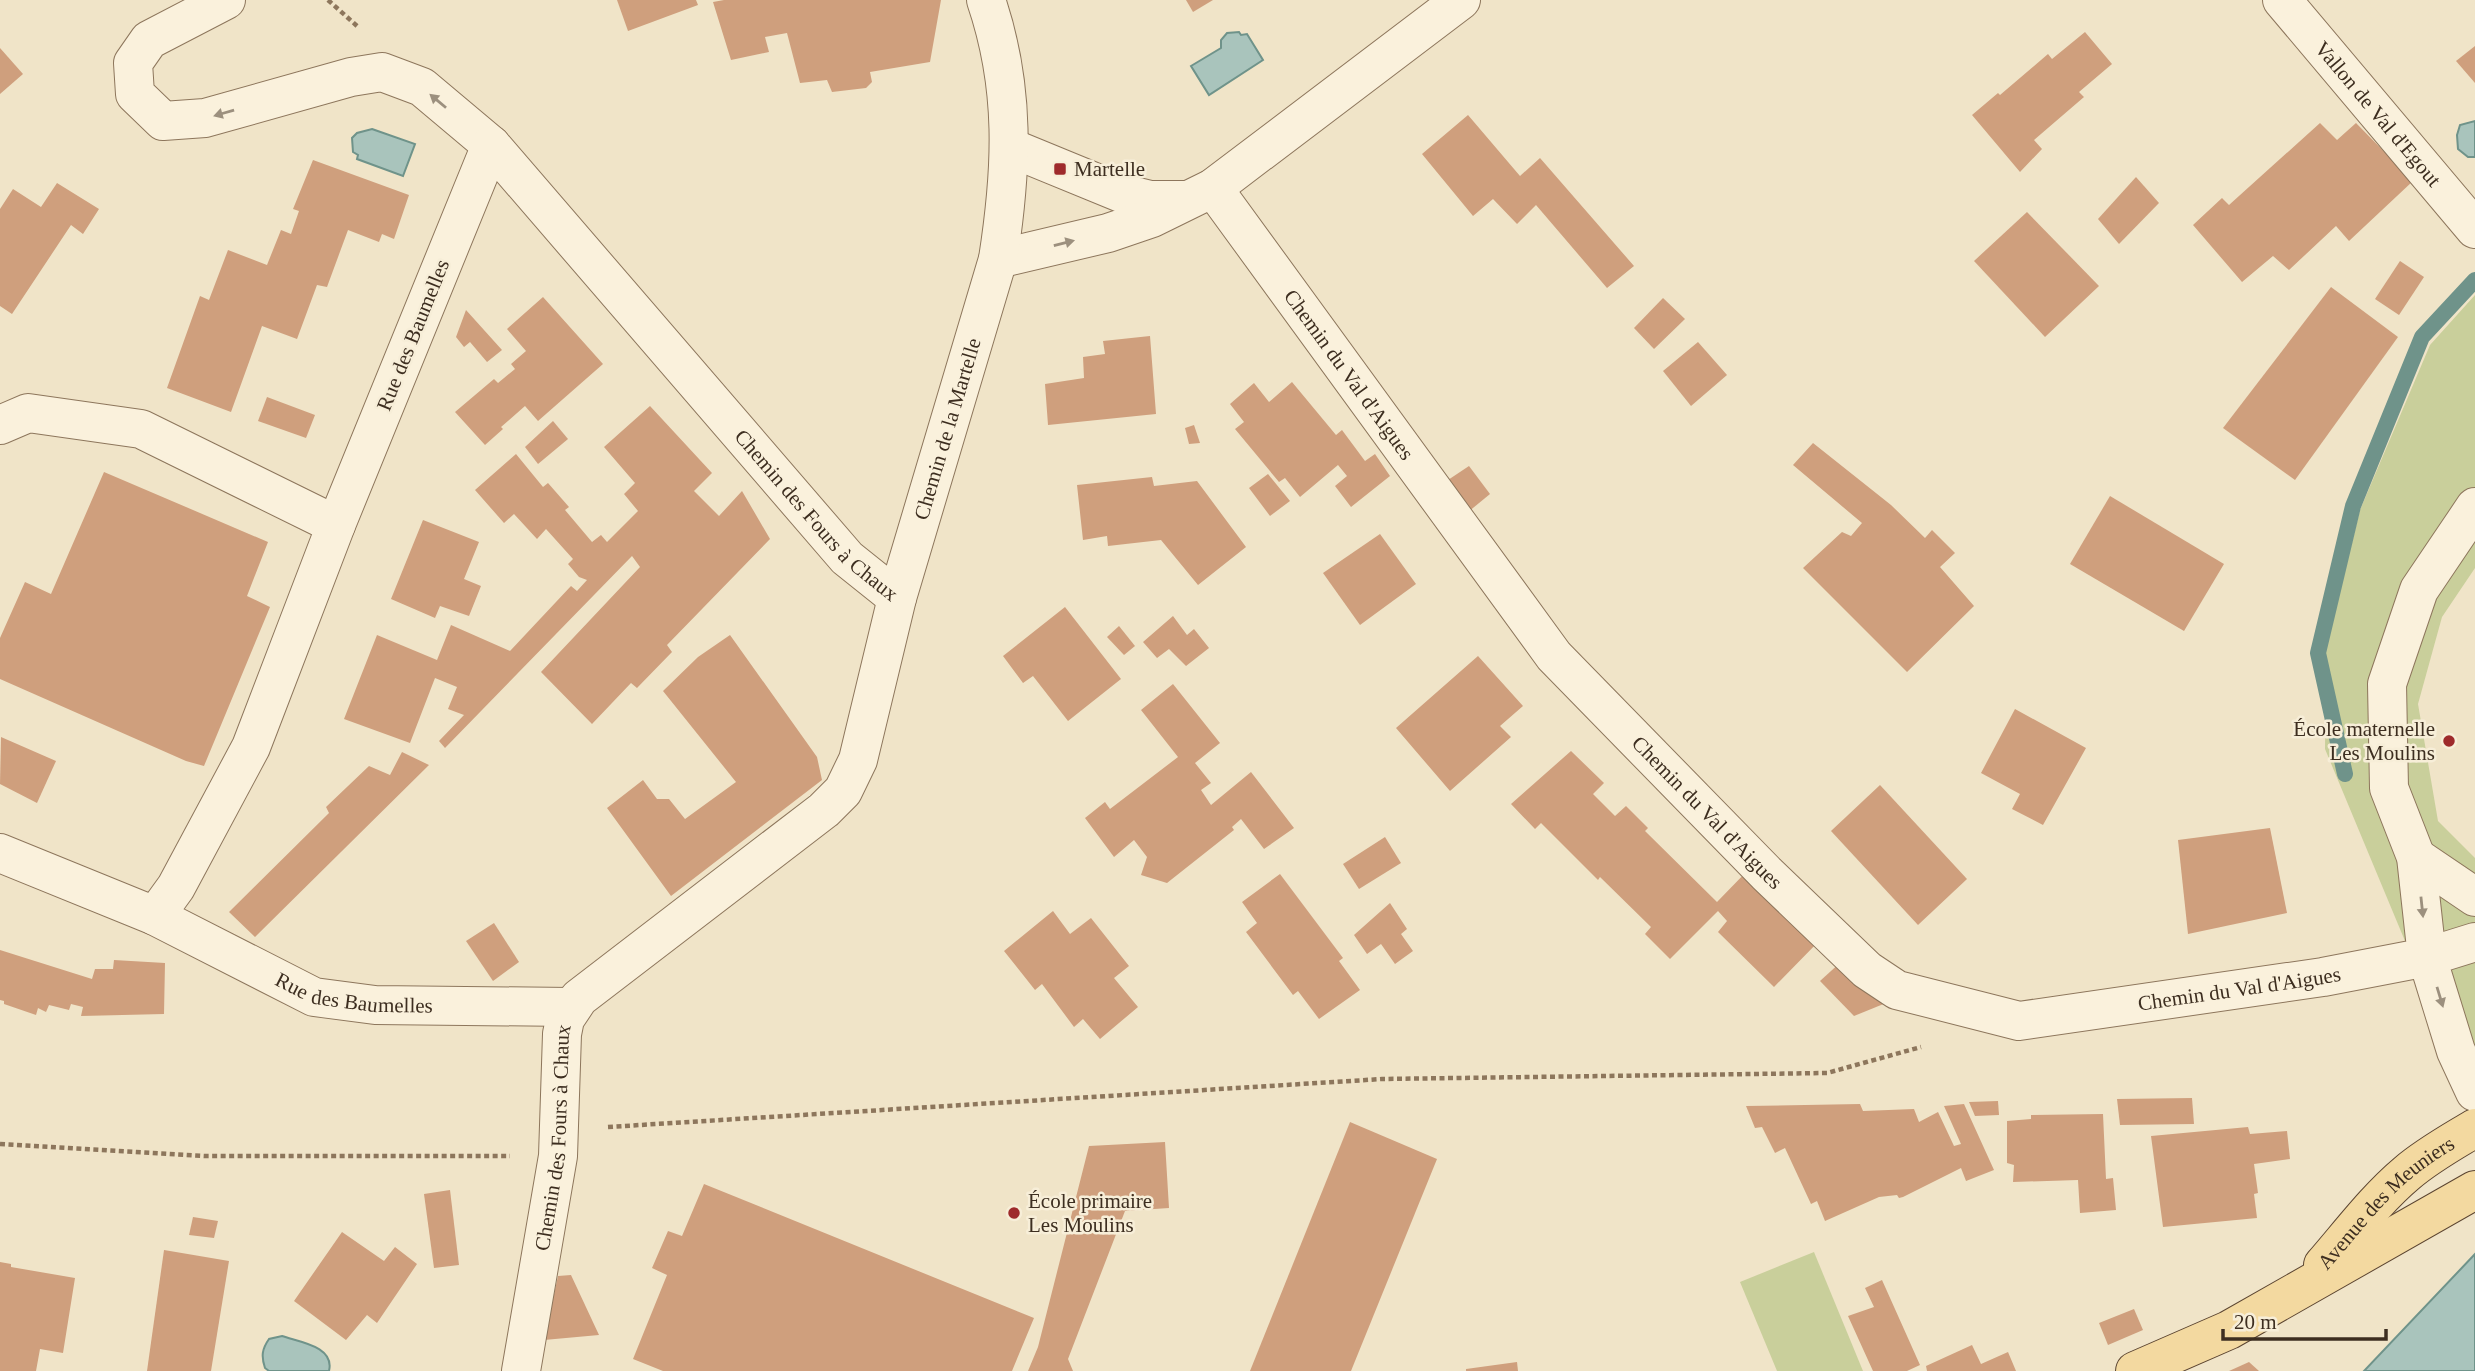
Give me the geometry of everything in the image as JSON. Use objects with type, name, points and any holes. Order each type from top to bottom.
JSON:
[{"type":"main road","name":"Avenue des Meuniers","points":[[2306,1285],[2407,1173],[2475,1128]]},
{"type":"main road","points":[[2135,1371],[2229,1330],[2475,1190]]},
{"type":"street","name":"Chemin des Fours à Chaux","points":[[226,0],[149,40],[133,64],[135,94],[163,121],[205,118],[351,77],[382,72],[422,87],[491,145],[847,558],[897,598],[865,737],[843,791],[824,810],[579,998],[565,1019],[560,1049],[558,1156],[521,1371]]},
{"type":"street","name":"Chemin de la Martelle","points":[[897,598],[998,259],[1007,205],[1007,80],[986,0]]},
{"type":"street","points":[[998,259],[1108,233],[1152,218],[1200,194],[1461,0]]},
{"type":"street","name":"Vallon de Val d'Egout","points":[[2282,0],[2475,229]]},
{"type":"street","name":"Rue des Baumelles","points":[[155,916],[176,887],[251,747],[336,525],[491,145]]},
{"type":"street","points":[[1009,147],[1121,192],[1150,200],[1200,194]]},
{"type":"street","name":"Chemin du Val d'Aigues","points":[[1200,194],[1553,656],[1767,874],[1867,970],[1897,990],[2019,1021],[2323,977],[2427,957],[2475,942]]},
{"type":"street","points":[[0,425],[28,413],[141,429],[336,525]]},
{"type":"street","points":[[2473,1082],[2456,1051],[2427,957],[2416,857],[2389,788],[2387,684],[2419,590],[2475,508]]},
{"type":"street","name":"Rue des Baumelles","points":[[0,853],[155,916],[314,997],[375,1005],[571,1007]]},
{"type":"street","points":[[2416,857],[2475,897]]},
{"type":"street","points":[[2412,1225],[2449,1185],[2475,1170]]},
{"type":"path","points":[[600,1127],[1382,1079],[1827,1073],[1926,1046]]},
{"type":"path","points":[[0,1144],[205,1156],[515,1156]]},
{"type":"green space","points":[[2475,295],[2475,568],[2442,617],[2418,704],[2438,821],[2475,858],[2475,1081],[2465,1085],[2325,749],[2326,648],[2360,510],[2430,345]]},
{"type":"green space","points":[[1814,1252],[1863,1371],[1777,1371],[1740,1282]]},
{"type":"water","points":[[1239,32],[1241,35],[1247,34],[1263,60],[1209,95],[1191,66],[1221,48],[1221,40],[1227,33]]},
{"type":"water","points":[[2475,121],[2475,157],[2468,157],[2458,149],[2457,135],[2460,125]]},
{"type":"water","points":[[372,129],[415,144],[403,176],[357,159],[358,155],[353,152],[352,138],[357,133]]},
{"type":"water","points":[[2475,1254],[2475,1371],[2364,1371]]},
{"type":"water","points":[[282,1336],[314,1346],[321,1351],[327,1356],[329,1371],[269,1371],[264,1364],[264,1349],[269,1339]]},
{"type":"building","points":[[617,0],[696,0],[698,5],[628,31]]},
{"type":"building","points":[[941,0],[930,62],[870,72],[872,82],[866,88],[832,92],[827,80],[800,83],[787,33],[765,37],[769,52],[731,60],[713,2]]},
{"type":"building","points":[[1186,0],[1213,0],[1193,12]]},
{"type":"building","points":[[2085,32],[2112,64],[2079,92],[2084,97],[2034,140],[2042,149],[2020,172],[1972,115],[2048,54],[2052,59]]},
{"type":"building","points":[[2475,46],[2475,83],[2456,61]]},
{"type":"building","points":[[0,48],[23,74],[0,94]]},
{"type":"building","points":[[1468,115],[1520,176],[1540,158],[1634,266],[1607,288],[1536,205],[1517,224],[1493,199],[1473,216],[1422,154]]},
{"type":"building","points":[[2320,123],[2337,140],[2356,123],[2413,181],[2349,241],[2336,226],[2289,270],[2273,256],[2242,282],[2193,225],[2222,198],[2229,205]]},
{"type":"building","points":[[313,160],[409,195],[394,239],[382,234],[379,242],[348,230],[327,287],[317,285],[297,339],[262,326],[231,412],[167,388],[200,296],[209,300],[228,250],[267,265],[281,230],[291,234],[299,211],[293,209]]},
{"type":"building","points":[[2136,177],[2159,203],[2119,244],[2098,219]]},
{"type":"building","points":[[57,183],[99,209],[83,234],[71,225],[12,314],[0,306],[0,209],[13,189],[41,207]]},
{"type":"building","points":[[2027,212],[2099,286],[2045,337],[1974,261]]},
{"type":"building","points":[[2400,261],[2424,277],[2399,315],[2375,299]]},
{"type":"building","points":[[2331,287],[2398,337],[2295,480],[2223,428]]},
{"type":"building","points":[[543,297],[603,364],[538,421],[525,406],[485,445],[455,412],[494,379],[498,383],[515,369],[511,364],[526,351],[507,329]]},
{"type":"building","points":[[1663,298],[1685,319],[1654,349],[1634,328]]},
{"type":"building","points":[[466,310],[502,350],[487,362],[470,342],[464,347],[456,337]]},
{"type":"building","points":[[1150,336],[1156,414],[1048,425],[1045,384],[1084,378],[1083,357],[1105,354],[1103,341]]},
{"type":"building","points":[[1698,342],[1727,375],[1691,406],[1663,371]]},
{"type":"building","points":[[1292,382],[1336,435],[1342,430],[1365,461],[1375,454],[1390,476],[1351,507],[1335,486],[1347,476],[1338,465],[1300,497],[1285,478],[1279,482],[1235,429],[1244,422],[1230,404],[1254,383],[1269,402]]},
{"type":"building","points":[[267,397],[315,415],[306,438],[258,421]]},
{"type":"building","points":[[650,406],[712,473],[694,491],[719,516],[742,491],[770,539],[667,645],[672,652],[637,688],[631,683],[592,724],[541,672],[640,567],[632,556],[445,748],[439,741],[464,715],[448,709],[457,687],[435,678],[410,743],[344,719],[377,635],[437,660],[451,625],[510,651],[571,586],[577,591],[587,580],[579,577],[568,564],[573,559],[546,529],[537,539],[514,514],[504,523],[475,490],[516,454],[543,487],[548,483],[569,507],[565,510],[592,542],[601,535],[607,542],[638,511],[624,494],[635,483],[604,447]]},
{"type":"building","points":[[553,421],[568,439],[538,464],[525,447]]},
{"type":"building","points":[[1194,425],[1200,443],[1189,444],[1185,428]]},
{"type":"building","points":[[1813,443],[1891,505],[1925,538],[1932,530],[1955,553],[1940,567],[1974,606],[1907,672],[1803,568],[1842,532],[1851,536],[1862,523],[1793,465]]},
{"type":"building","points":[[1469,466],[1490,494],[1462,517],[1442,484]]},
{"type":"building","points":[[104,472],[268,542],[247,596],[270,607],[204,766],[186,761],[0,679],[0,638],[25,582],[51,594]]},
{"type":"building","points":[[1268,474],[1290,501],[1270,516],[1249,488]]},
{"type":"building","points":[[1152,477],[1154,486],[1197,481],[1246,547],[1198,585],[1161,540],[1108,546],[1107,536],[1083,540],[1077,485]]},
{"type":"building","points":[[2110,496],[2224,564],[2184,631],[2070,564]]},
{"type":"building","points":[[423,520],[479,542],[464,579],[481,586],[469,616],[440,606],[435,618],[391,599]]},
{"type":"building","points":[[1380,534],[1416,584],[1360,625],[1323,573]]},
{"type":"building","points":[[1065,607],[1121,679],[1068,721],[1033,676],[1023,683],[1003,656]]},
{"type":"building","points":[[1173,616],[1187,635],[1194,629],[1209,648],[1186,666],[1169,649],[1157,658],[1143,642]]},
{"type":"building","points":[[1119,626],[1135,646],[1124,655],[1107,637]]},
{"type":"building","points":[[730,635],[817,757],[822,780],[671,896],[607,808],[643,780],[657,799],[669,799],[685,819],[736,782],[663,691],[698,657]]},
{"type":"building","points":[[1478,656],[1523,706],[1500,726],[1511,737],[1450,791],[1396,728]]},
{"type":"building","points":[[1173,684],[1220,743],[1195,763],[1211,783],[1201,790],[1211,805],[1251,772],[1294,828],[1264,849],[1241,819],[1232,827],[1234,830],[1167,883],[1141,875],[1147,857],[1134,840],[1114,857],[1085,818],[1105,802],[1110,809],[1178,757],[1141,710]]},
{"type":"building","points":[[2015,709],[2086,748],[2043,825],[2012,809],[2020,794],[1981,773]]},
{"type":"building","points":[[1,737],[56,761],[37,803],[0,784]]},
{"type":"building","points":[[1571,751],[1604,783],[1593,794],[1615,816],[1626,806],[1648,828],[1645,831],[1717,902],[1750,868],[1821,939],[1774,987],[1718,932],[1727,921],[1718,911],[1670,959],[1645,934],[1651,927],[1600,877],[1598,880],[1541,823],[1535,829],[1511,804]]},
{"type":"building","points":[[402,752],[429,765],[255,937],[229,912],[329,813],[326,807],[369,766],[390,775]]},
{"type":"building","points":[[1880,785],[1967,879],[1918,925],[1831,831]]},
{"type":"building","points":[[2270,828],[2287,913],[2188,934],[2178,840]]},
{"type":"building","points":[[1385,837],[1401,863],[1359,889],[1343,864]]},
{"type":"building","points":[[1280,874],[1343,958],[1339,961],[1360,990],[1319,1019],[1298,991],[1293,995],[1246,932],[1257,923],[1242,902]]},
{"type":"building","points":[[1390,903],[1407,929],[1401,934],[1413,951],[1395,964],[1381,944],[1367,954],[1354,935]]},
{"type":"building","points":[[1053,911],[1070,934],[1091,918],[1129,966],[1114,978],[1138,1007],[1100,1039],[1083,1019],[1074,1027],[1042,984],[1035,990],[1004,951]]},
{"type":"building","points":[[494,923],[519,962],[493,981],[466,941]]},
{"type":"building","points":[[0,950],[92,979],[95,969],[113,969],[114,960],[165,963],[164,1014],[81,1016],[83,1007],[71,1004],[69,1010],[49,1005],[46,1012],[38,1008],[36,1015],[4,1004],[4,1001],[0,1000]]},
{"type":"building","points":[[1842,961],[1886,1003],[1854,1016],[1820,981]]},
{"type":"building","points":[[2192,1098],[2194,1124],[2120,1125],[2117,1099]]},
{"type":"building","points":[[1998,1101],[1999,1115],[1975,1116],[1969,1102]]},
{"type":"building","points":[[1860,1104],[1863,1111],[1914,1109],[1919,1122],[1938,1112],[1954,1146],[1961,1144],[1944,1106],[1964,1104],[1994,1170],[1966,1181],[1961,1168],[1903,1197],[1879,1197],[1825,1221],[1817,1201],[1811,1204],[1785,1148],[1775,1153],[1762,1127],[1755,1128],[1746,1106]]},
{"type":"building","points":[[2103,1114],[2106,1179],[2113,1178],[2116,1210],[2080,1213],[2078,1180],[2013,1182],[2014,1165],[2007,1163],[2007,1121],[2031,1119],[2031,1115]]},
{"type":"building","points":[[1350,1122],[1437,1159],[1351,1371],[1250,1371]]},
{"type":"building","points":[[2248,1127],[2250,1134],[2287,1131],[2290,1159],[2254,1164],[2258,1193],[2254,1194],[2257,1218],[2163,1227],[2151,1136]]},
{"type":"building","points":[[1165,1142],[1169,1208],[1125,1211],[1068,1359],[1073,1371],[1028,1371],[1038,1347],[1089,1146]]},
{"type":"building","points":[[704,1184],[1034,1318],[1012,1371],[663,1371],[633,1359],[667,1275],[652,1268],[668,1231],[682,1236]]},
{"type":"building","points":[[450,1190],[459,1265],[434,1268],[424,1194]]},
{"type":"building","points":[[193,1217],[218,1221],[214,1238],[189,1235]]},
{"type":"building","points":[[342,1232],[384,1261],[395,1247],[417,1264],[377,1323],[367,1315],[346,1340],[294,1301]]},
{"type":"building","points":[[164,1250],[229,1261],[211,1371],[147,1371]]},
{"type":"building","points":[[0,1262],[11,1264],[11,1267],[75,1278],[63,1353],[40,1349],[36,1371],[0,1371]]},
{"type":"building","points":[[571,1275],[599,1335],[544,1340],[558,1276]]},
{"type":"building","points":[[1882,1280],[1920,1365],[1907,1371],[1873,1371],[1848,1316],[1874,1307],[1865,1288]]},
{"type":"building","points":[[2134,1309],[2143,1330],[2108,1345],[2099,1323]]},
{"type":"building","points":[[1972,1345],[1981,1364],[2008,1352],[2016,1371],[1927,1371],[1926,1366]]},
{"type":"building","points":[[1517,1362],[1518,1371],[1466,1371],[1466,1369]]},
{"type":"building","points":[[2249,1362],[2259,1371],[2229,1371]]},
{"type":"waterway","points":[[2345,774],[2318,653],[2353,506],[2422,337],[2475,280]]},
{"type":"place","name":"Martelle","points":[[1060,169]]},
{"type":"place","name":"École maternelle Les Moulins","points":[[2449,741]]},
{"type":"place","name":"École primaire Les Moulins","points":[[1014,1213]]}]
